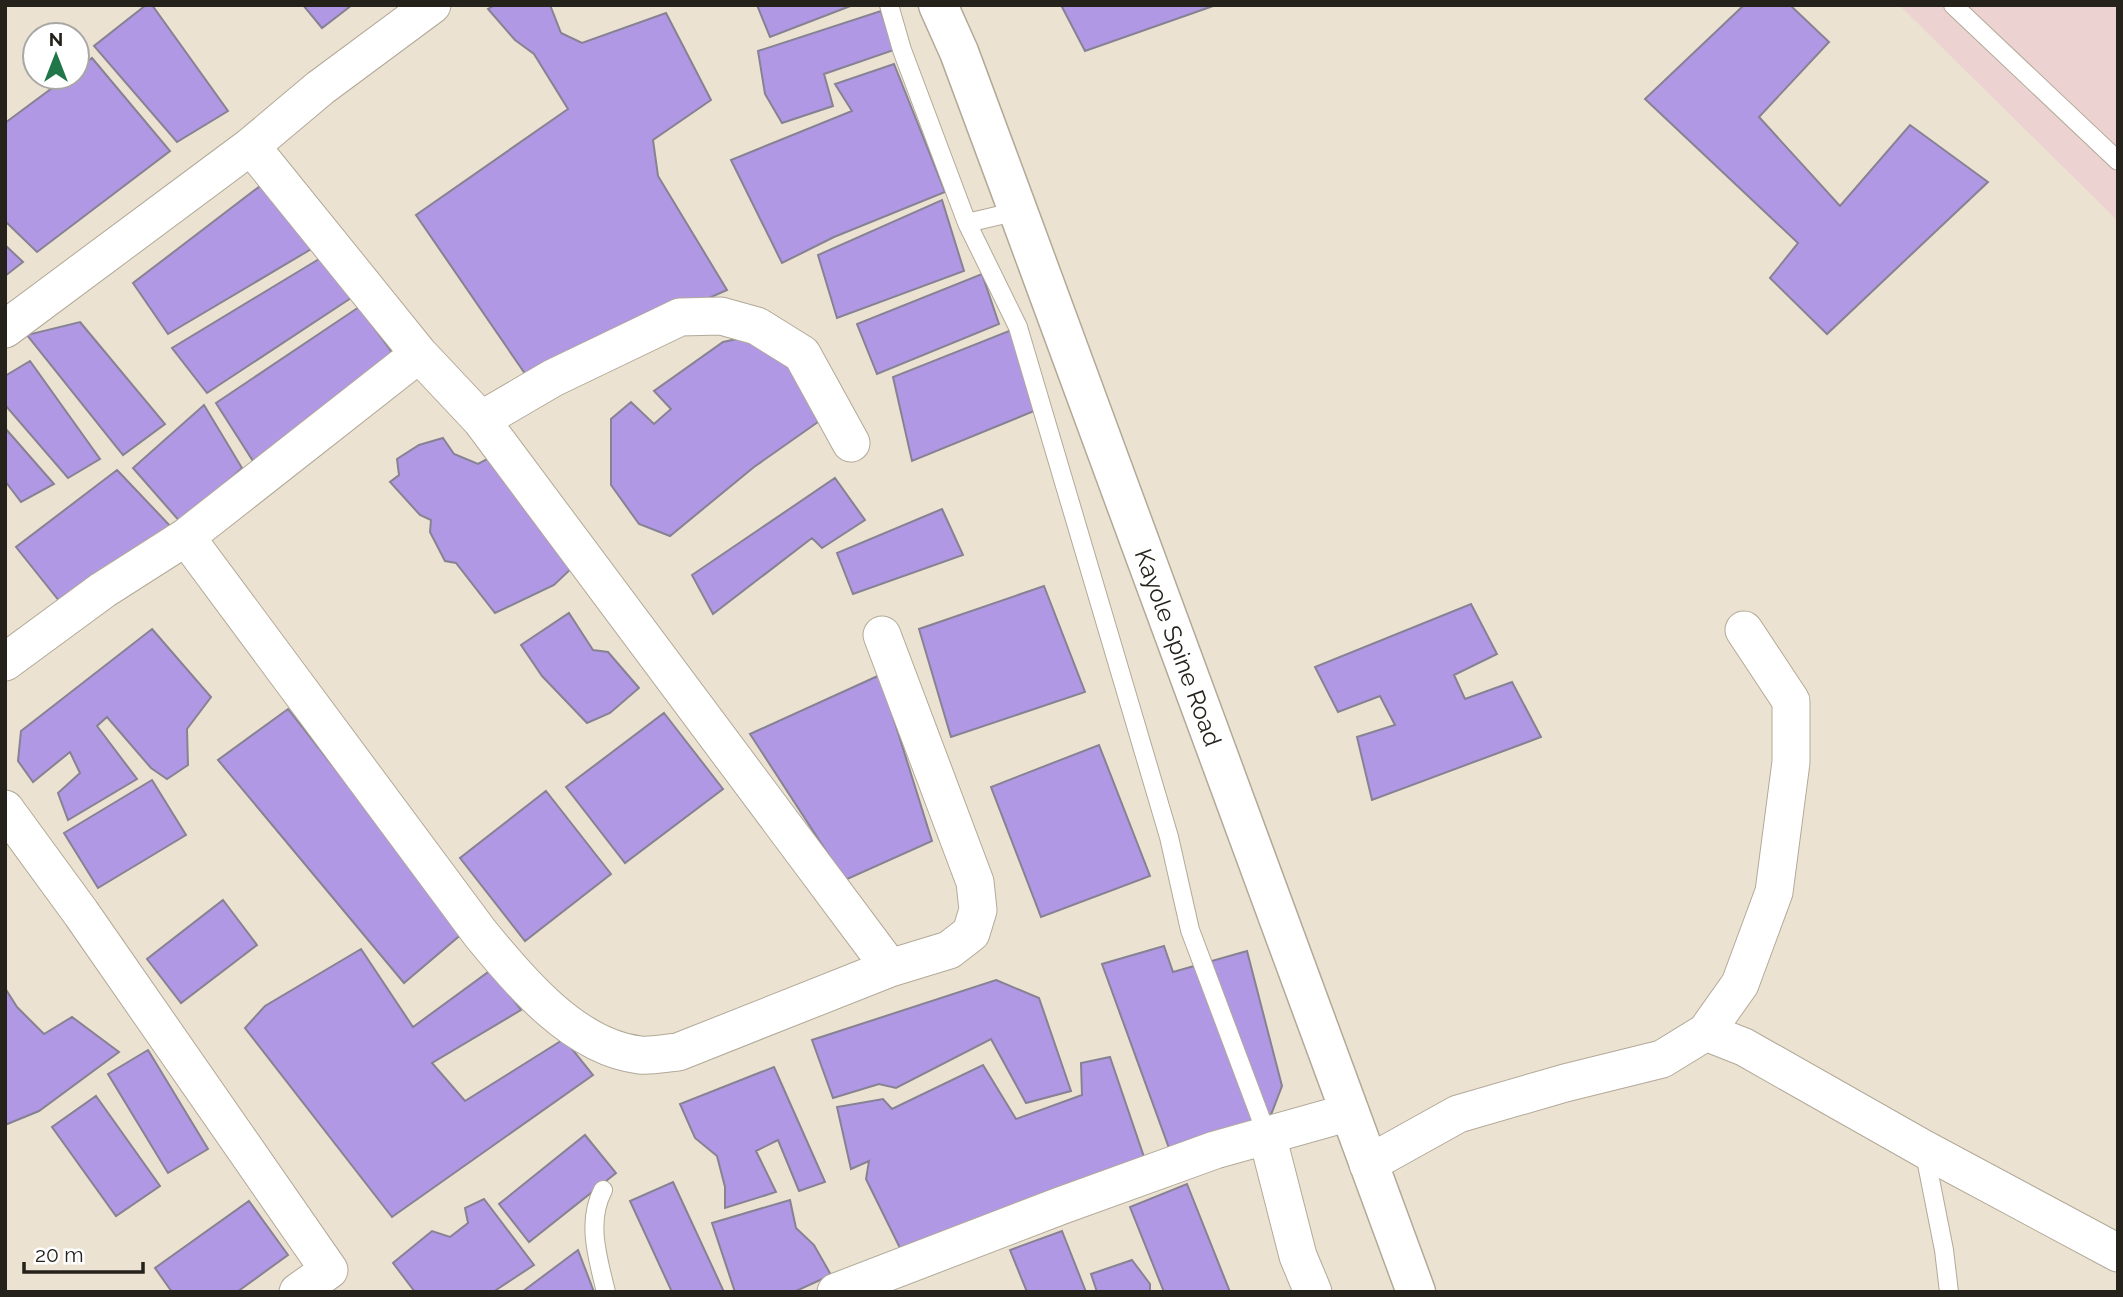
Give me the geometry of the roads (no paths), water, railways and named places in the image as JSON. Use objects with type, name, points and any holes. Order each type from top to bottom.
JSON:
[{"type":"street","points":[[5,329],[251,146],[320,88],[432,5]]},
{"type":"street","name":"Kayole Spine Road","points":[[938,5],[959,52],[1416,1292]]},
{"type":"street","points":[[251,146],[419,355],[481,420],[890,968]]},
{"type":"street","points":[[481,420],[553,378],[680,317],[721,316],[757,326],[802,355],[851,443]]},
{"type":"street","points":[[5,662],[103,590],[186,537],[419,355]]},
{"type":"street","points":[[186,537],[480,933],[523,985],[560,1017],[605,1047],[642,1055],[678,1052],[890,968],[950,950],[971,933],[978,910],[975,882],[882,635]]},
{"type":"street","points":[[1368,1164],[1458,1114],[1662,1059],[1706,1032],[1740,984],[1774,892],[1791,762],[1791,701],[1744,631]]},
{"type":"street","points":[[5,809],[81,913],[337,1281],[298,1292]]},
{"type":"street","points":[[1706,1032],[1744,1047],[1924,1149],[2118,1253]]},
{"type":"street","points":[[836,1292],[1059,1206],[1215,1150],[1350,1112]]},
{"type":"street","points":[[1267,1135],[1298,1256],[1313,1292]]},
{"type":"lane","points":[[888,5],[902,50],[967,223],[1018,327],[1169,837],[1190,930],[1267,1135]]},
{"type":"lane","points":[[1953,5],[2118,161]]},
{"type":"lane","points":[[967,223],[1018,211]]},
{"type":"lane","points":[[1924,1149],[1944,1250],[1948,1292]]},
{"type":"lane","points":[[603,1190],[598,1199],[595,1246],[606,1292]]}]
